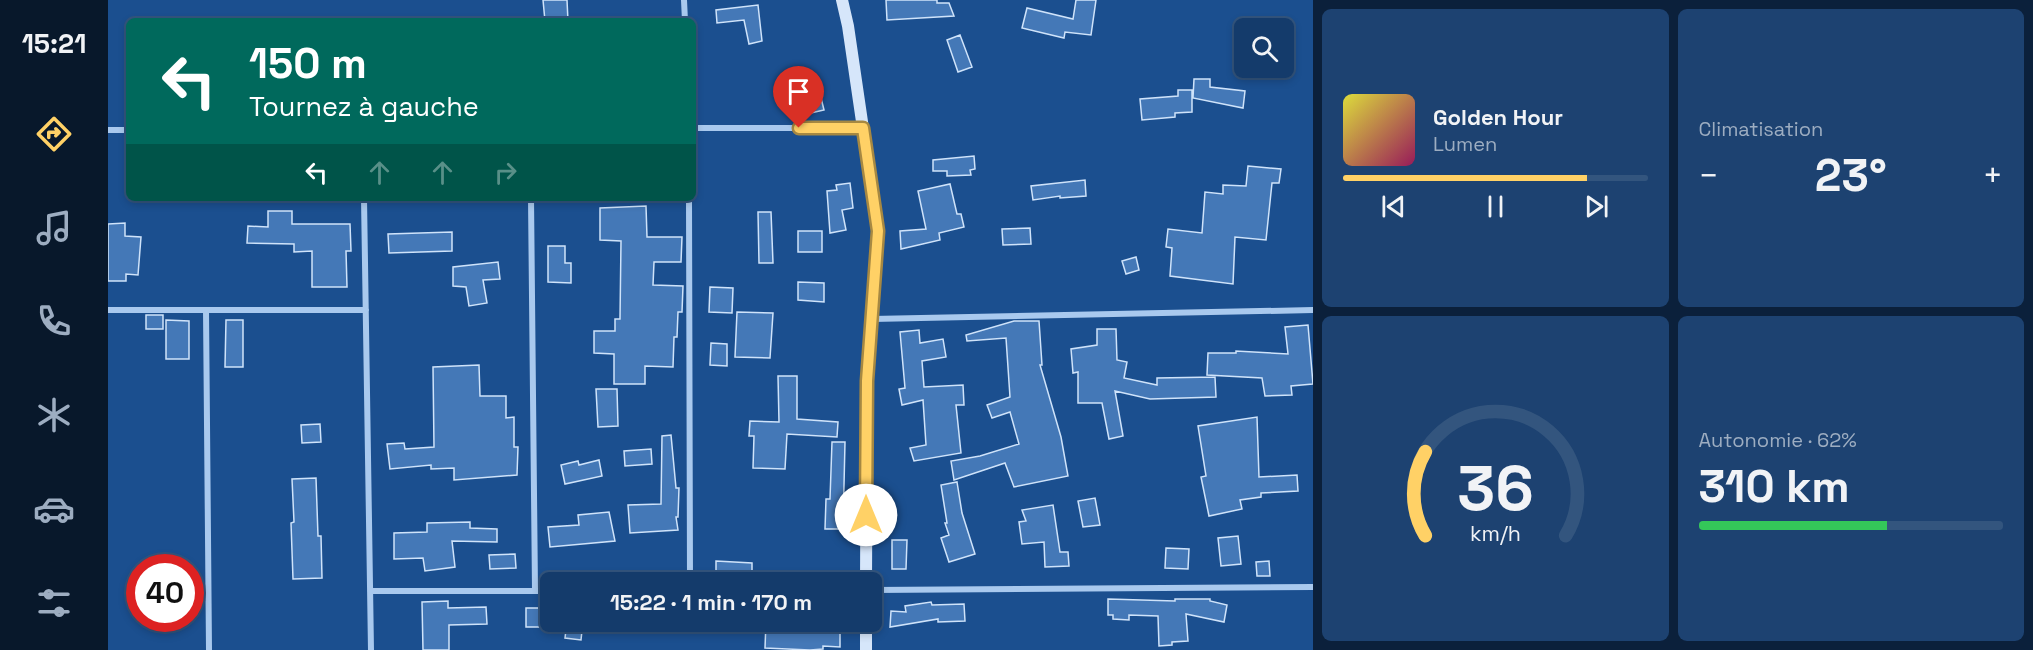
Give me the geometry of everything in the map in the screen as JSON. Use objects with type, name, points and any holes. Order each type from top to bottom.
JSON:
[{"type":"street","points":[[684,0],[685,18]]},
{"type":"street","points":[[842,0],[848,26],[878,231],[867,381],[866,572]]},
{"type":"street","points":[[696,128],[863,128]]},
{"type":"street","points":[[108,130],[126,130]]},
{"type":"street","points":[[364,201],[371,650]]},
{"type":"street","points":[[531,201],[535,591]]},
{"type":"street","points":[[689,201],[690,572]]},
{"type":"street","points":[[108,310],[366,310]]},
{"type":"street","points":[[206,310],[209,650]]},
{"type":"street","points":[[872,319],[1313,310]]},
{"type":"street","points":[[882,590],[1313,587]]},
{"type":"street","points":[[370,591],[540,591]]},
{"type":"street","points":[[866,632],[866,650]]},
{"type":"building","points":[[543,0],[567,0],[568,18],[545,18]]},
{"type":"building","points":[[886,0],[937,0],[937,3],[949,3],[954,16],[887,20]]},
{"type":"building","points":[[1076,0],[1096,0],[1091,35],[1065,32],[1064,38],[1022,28],[1027,8],[1073,19]]},
{"type":"building","points":[[758,5],[762,41],[749,44],[744,20],[717,23],[716,10]]},
{"type":"building","points":[[960,35],[972,67],[958,72],[947,40]]},
{"type":"building","points":[[1194,79],[1210,79],[1210,87],[1245,91],[1243,108],[1193,98]]},
{"type":"building","points":[[1178,90],[1192,90],[1192,112],[1175,113],[1175,117],[1142,120],[1140,99],[1178,96]]},
{"type":"building","points":[[820,94],[824,110],[806,114],[802,98]]},
{"type":"building","points":[[974,156],[975,169],[970,170],[971,175],[947,176],[947,171],[933,171],[933,160]]},
{"type":"building","points":[[1248,166],[1281,169],[1279,183],[1272,183],[1266,240],[1235,237],[1233,284],[1170,276],[1172,248],[1166,247],[1168,229],[1202,233],[1205,192],[1223,194],[1223,185],[1246,186]]},
{"type":"building","points":[[1085,180],[1086,196],[1060,198],[1060,196],[1033,200],[1031,186]]},
{"type":"building","points":[[850,183],[853,208],[842,210],[846,230],[830,233],[827,191],[837,190],[836,185]]},
{"type":"building","points":[[950,184],[957,214],[961,214],[964,227],[939,233],[940,240],[901,249],[900,231],[926,229],[918,191]]},
{"type":"building","points":[[646,206],[647,237],[682,237],[681,262],[654,262],[653,285],[683,286],[682,312],[678,312],[677,337],[674,337],[673,367],[645,366],[645,384],[614,384],[614,354],[594,353],[594,331],[615,331],[615,319],[620,319],[621,241],[600,240],[600,208]]},
{"type":"building","points":[[268,211],[292,211],[292,224],[350,224],[351,251],[346,251],[347,287],[312,287],[312,251],[294,252],[294,244],[247,243],[248,226],[268,227]]},
{"type":"building","points":[[758,212],[771,212],[773,263],[759,263]]},
{"type":"building","points":[[125,223],[125,236],[141,237],[138,275],[126,274],[126,281],[108,281],[108,224]]},
{"type":"building","points":[[1030,228],[1031,244],[1003,245],[1002,229]]},
{"type":"building","points":[[798,231],[822,231],[822,252],[798,252]]},
{"type":"building","points":[[452,232],[452,251],[389,253],[388,234]]},
{"type":"building","points":[[548,246],[565,246],[565,263],[571,263],[571,283],[548,282]]},
{"type":"building","points":[[1136,257],[1139,270],[1126,274],[1122,261]]},
{"type":"building","points":[[498,262],[500,279],[483,280],[487,303],[469,306],[466,287],[453,286],[453,267]]},
{"type":"building","points":[[798,282],[824,283],[824,302],[798,300]]},
{"type":"building","points":[[710,287],[733,288],[732,313],[709,312]]},
{"type":"building","points":[[737,312],[773,313],[770,358],[735,357]]},
{"type":"building","points":[[146,315],[163,315],[163,329],[146,329]]},
{"type":"building","points":[[166,320],[189,321],[189,359],[166,359]]},
{"type":"building","points":[[226,320],[243,320],[243,367],[225,367]]},
{"type":"building","points":[[1014,321],[1039,321],[1042,365],[1040,365],[1061,437],[1068,476],[1014,487],[1005,463],[954,480],[951,461],[980,456],[1019,444],[1010,412],[992,418],[987,405],[1010,397],[1006,338],[967,341],[966,335]]},
{"type":"building","points":[[1308,325],[1313,384],[1291,386],[1292,395],[1265,396],[1262,378],[1207,375],[1208,353],[1236,353],[1236,351],[1288,354],[1285,327]]},
{"type":"building","points":[[1097,329],[1116,329],[1117,360],[1127,362],[1124,378],[1157,385],[1157,378],[1215,377],[1216,397],[1150,399],[1115,391],[1123,436],[1109,439],[1102,403],[1078,403],[1078,372],[1073,373],[1071,349],[1097,345]]},
{"type":"building","points":[[919,330],[920,343],[943,339],[946,357],[922,361],[924,387],[963,385],[964,405],[956,405],[961,453],[914,461],[910,448],[926,445],[923,400],[902,405],[899,389],[905,388],[900,332]]},
{"type":"building","points":[[711,343],[727,344],[727,366],[710,365]]},
{"type":"building","points":[[479,365],[480,396],[506,396],[506,418],[514,417],[514,447],[518,447],[517,475],[454,480],[454,468],[431,469],[431,465],[390,469],[387,444],[404,443],[405,449],[434,447],[433,367]]},
{"type":"building","points":[[778,376],[797,376],[797,419],[838,422],[837,437],[787,434],[785,469],[753,468],[754,436],[749,436],[750,421],[779,422]]},
{"type":"building","points":[[596,389],[617,389],[618,426],[598,427]]},
{"type":"building","points":[[1257,417],[1259,477],[1297,475],[1298,491],[1261,493],[1261,497],[1240,500],[1242,509],[1209,516],[1201,477],[1206,476],[1198,426]]},
{"type":"building","points":[[320,424],[321,442],[302,443],[301,425]]},
{"type":"building","points":[[671,435],[676,488],[679,488],[678,517],[676,517],[678,530],[630,533],[628,505],[661,504],[662,436]]},
{"type":"building","points":[[832,442],[845,442],[843,529],[825,529],[826,499],[830,499]]},
{"type":"building","points":[[651,449],[652,464],[625,466],[624,451]]},
{"type":"building","points":[[599,460],[602,476],[565,484],[561,465],[578,461],[579,465]]},
{"type":"building","points":[[316,478],[322,578],[293,579],[292,479]]},
{"type":"building","points":[[957,482],[962,513],[975,554],[949,562],[941,538],[949,535],[945,523],[947,523],[941,485]]},
{"type":"building","points":[[1095,498],[1100,525],[1083,527],[1078,501]]},
{"type":"building","points":[[1053,505],[1060,552],[1068,552],[1069,566],[1045,567],[1044,542],[1022,544],[1019,522],[1026,521],[1022,510]]},
{"type":"building","points":[[609,512],[615,541],[550,547],[548,527],[579,525],[578,515]]},
{"type":"building","points":[[470,522],[470,528],[497,529],[497,542],[452,541],[455,567],[425,571],[423,558],[394,559],[394,533],[427,532],[427,523]]},
{"type":"building","points":[[1238,536],[1241,564],[1221,566],[1218,538]]},
{"type":"building","points":[[892,540],[907,540],[906,569],[892,569]]},
{"type":"building","points":[[1166,548],[1189,549],[1188,569],[1165,568]]},
{"type":"building","points":[[515,554],[516,568],[490,569],[489,555]]},
{"type":"building","points":[[716,561],[752,563],[752,572],[716,572]]},
{"type":"building","points":[[1269,561],[1270,576],[1257,576],[1256,562]]},
{"type":"building","points":[[1108,599],[1175,601],[1175,599],[1210,599],[1210,601],[1227,605],[1224,622],[1186,614],[1188,641],[1159,646],[1158,616],[1129,615],[1129,620],[1113,619],[1113,615],[1108,615]]},
{"type":"building","points":[[448,601],[448,608],[486,607],[487,624],[449,625],[449,650],[423,650],[422,602]]},
{"type":"building","points":[[931,602],[932,605],[964,604],[965,621],[938,622],[938,619],[890,627],[891,611],[906,612],[905,606]]},
{"type":"building","points":[[526,608],[540,608],[540,627],[526,627]]},
{"type":"building","points":[[566,632],[582,632],[581,640],[565,638]]},
{"type":"building","points":[[766,632],[840,632],[840,647],[823,646],[823,649],[810,650],[765,648]]},
{"type":"route","points":[[799,128],[863,128],[878,231],[867,381],[866,515]]}]
